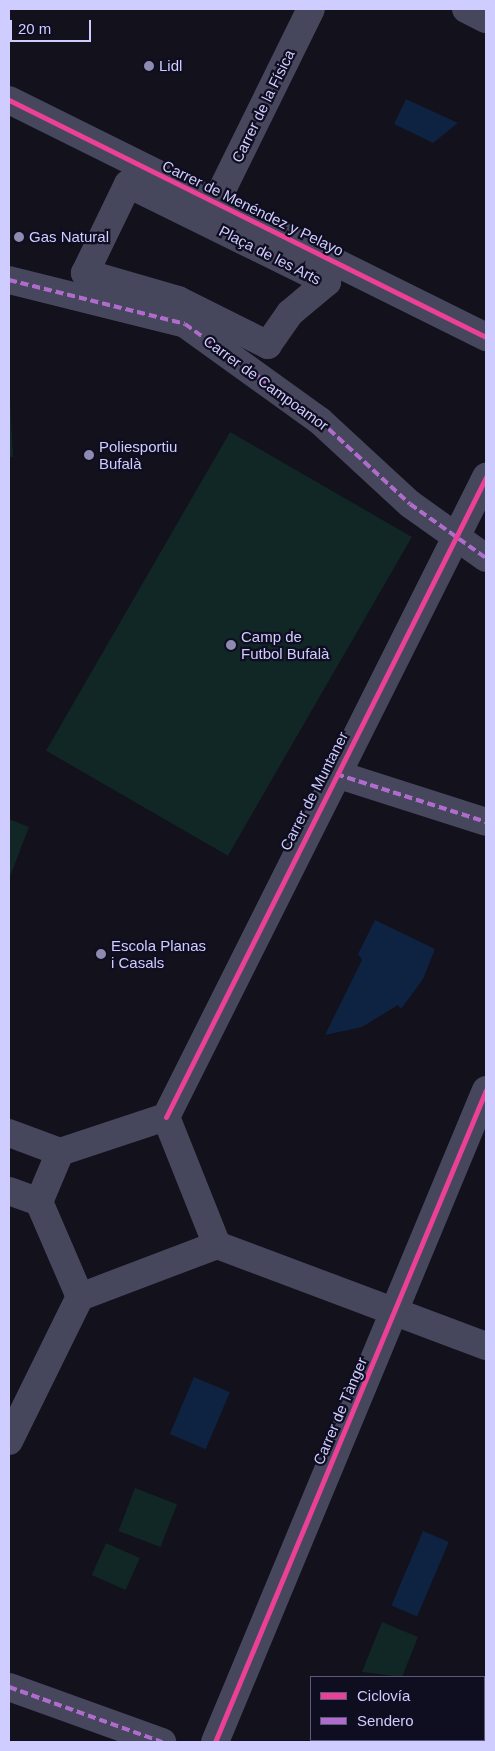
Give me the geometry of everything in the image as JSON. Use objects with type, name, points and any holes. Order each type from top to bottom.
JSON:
[{"type":"street","name":"Carrer de la Física","points":[[215,204],[311,9]]},
{"type":"street","points":[[466,9],[486,19]]},
{"type":"street","name":"Carrer de Menéndez y Pelayo","points":[[9,100],[486,337]]},
{"type":"street","name":"Plaça de les Arts","points":[[128,184],[327,282],[290,313],[268,345],[178,300],[85,273],[128,184]]},
{"type":"street","name":"Carrer de Campoamor","points":[[9,280],[185,324],[320,421],[410,504],[486,558]]},
{"type":"street","name":"Carrer de Muntaner","points":[[166,1117],[486,477]]},
{"type":"street","points":[[336,774],[486,822]]},
{"type":"street","name":"Carrer de Tànger","points":[[216,1742],[486,1090]]},
{"type":"street","points":[[9,1133],[60,1152],[166,1117],[217,1245]]},
{"type":"street","points":[[60,1152],[39,1202],[80,1297]]},
{"type":"street","points":[[9,1191],[39,1202]]},
{"type":"street","points":[[9,1441],[80,1297],[217,1245],[332,1285],[394,1312],[486,1346]]},
{"type":"street","points":[[9,1687],[162,1742]]},
{"type":"green space","points":[[10,397],[13,457],[9,457]]},
{"type":"green space","name":"Camp de Futbol Bufalà","points":[[230,432],[412,537],[228,856],[46,751]]},
{"type":"green space","points":[[9,819],[29,827],[9,879]]},
{"type":"green space","points":[[135,1488],[177,1504],[161,1547],[119,1531]]},
{"type":"green space","points":[[106,1543],[140,1558],[126,1590],[92,1575]]},
{"type":"green space","points":[[382,1622],[418,1637],[402,1676],[362,1672]]},
{"type":"water","points":[[406,99],[458,123],[433,143],[394,124]]},
{"type":"water","points":[[375,920],[435,949],[423,979],[401,1009],[398,1005],[362,1027],[325,1035],[362,960],[358,954]]},
{"type":"water","points":[[194,1377],[230,1392],[206,1449],[170,1434]]},
{"type":"water","points":[[423,1531],[449,1542],[417,1617],[391,1606]]},
{"type":"marked path","points":[[9,280],[185,324],[320,421],[410,504],[486,558]]},
{"type":"marked path","points":[[336,774],[486,822]]},
{"type":"marked path","points":[[9,1687],[162,1742]]},
{"type":"cycle path","points":[[9,100],[486,337]]},
{"type":"cycle path","points":[[166,1117],[486,477]]},
{"type":"cycle path","points":[[215,1742],[486,1090]]},
{"type":"place","name":"Lidl","points":[[149,66]]},
{"type":"place","name":"Gas Natural","points":[[19,237]]},
{"type":"place","name":"Poliesportiu Bufalà","points":[[89,455]]},
{"type":"place","name":"Camp de Futbol Bufalà","points":[[231,645]]},
{"type":"place","name":"Escola Planas i Casals","points":[[101,954]]}]
